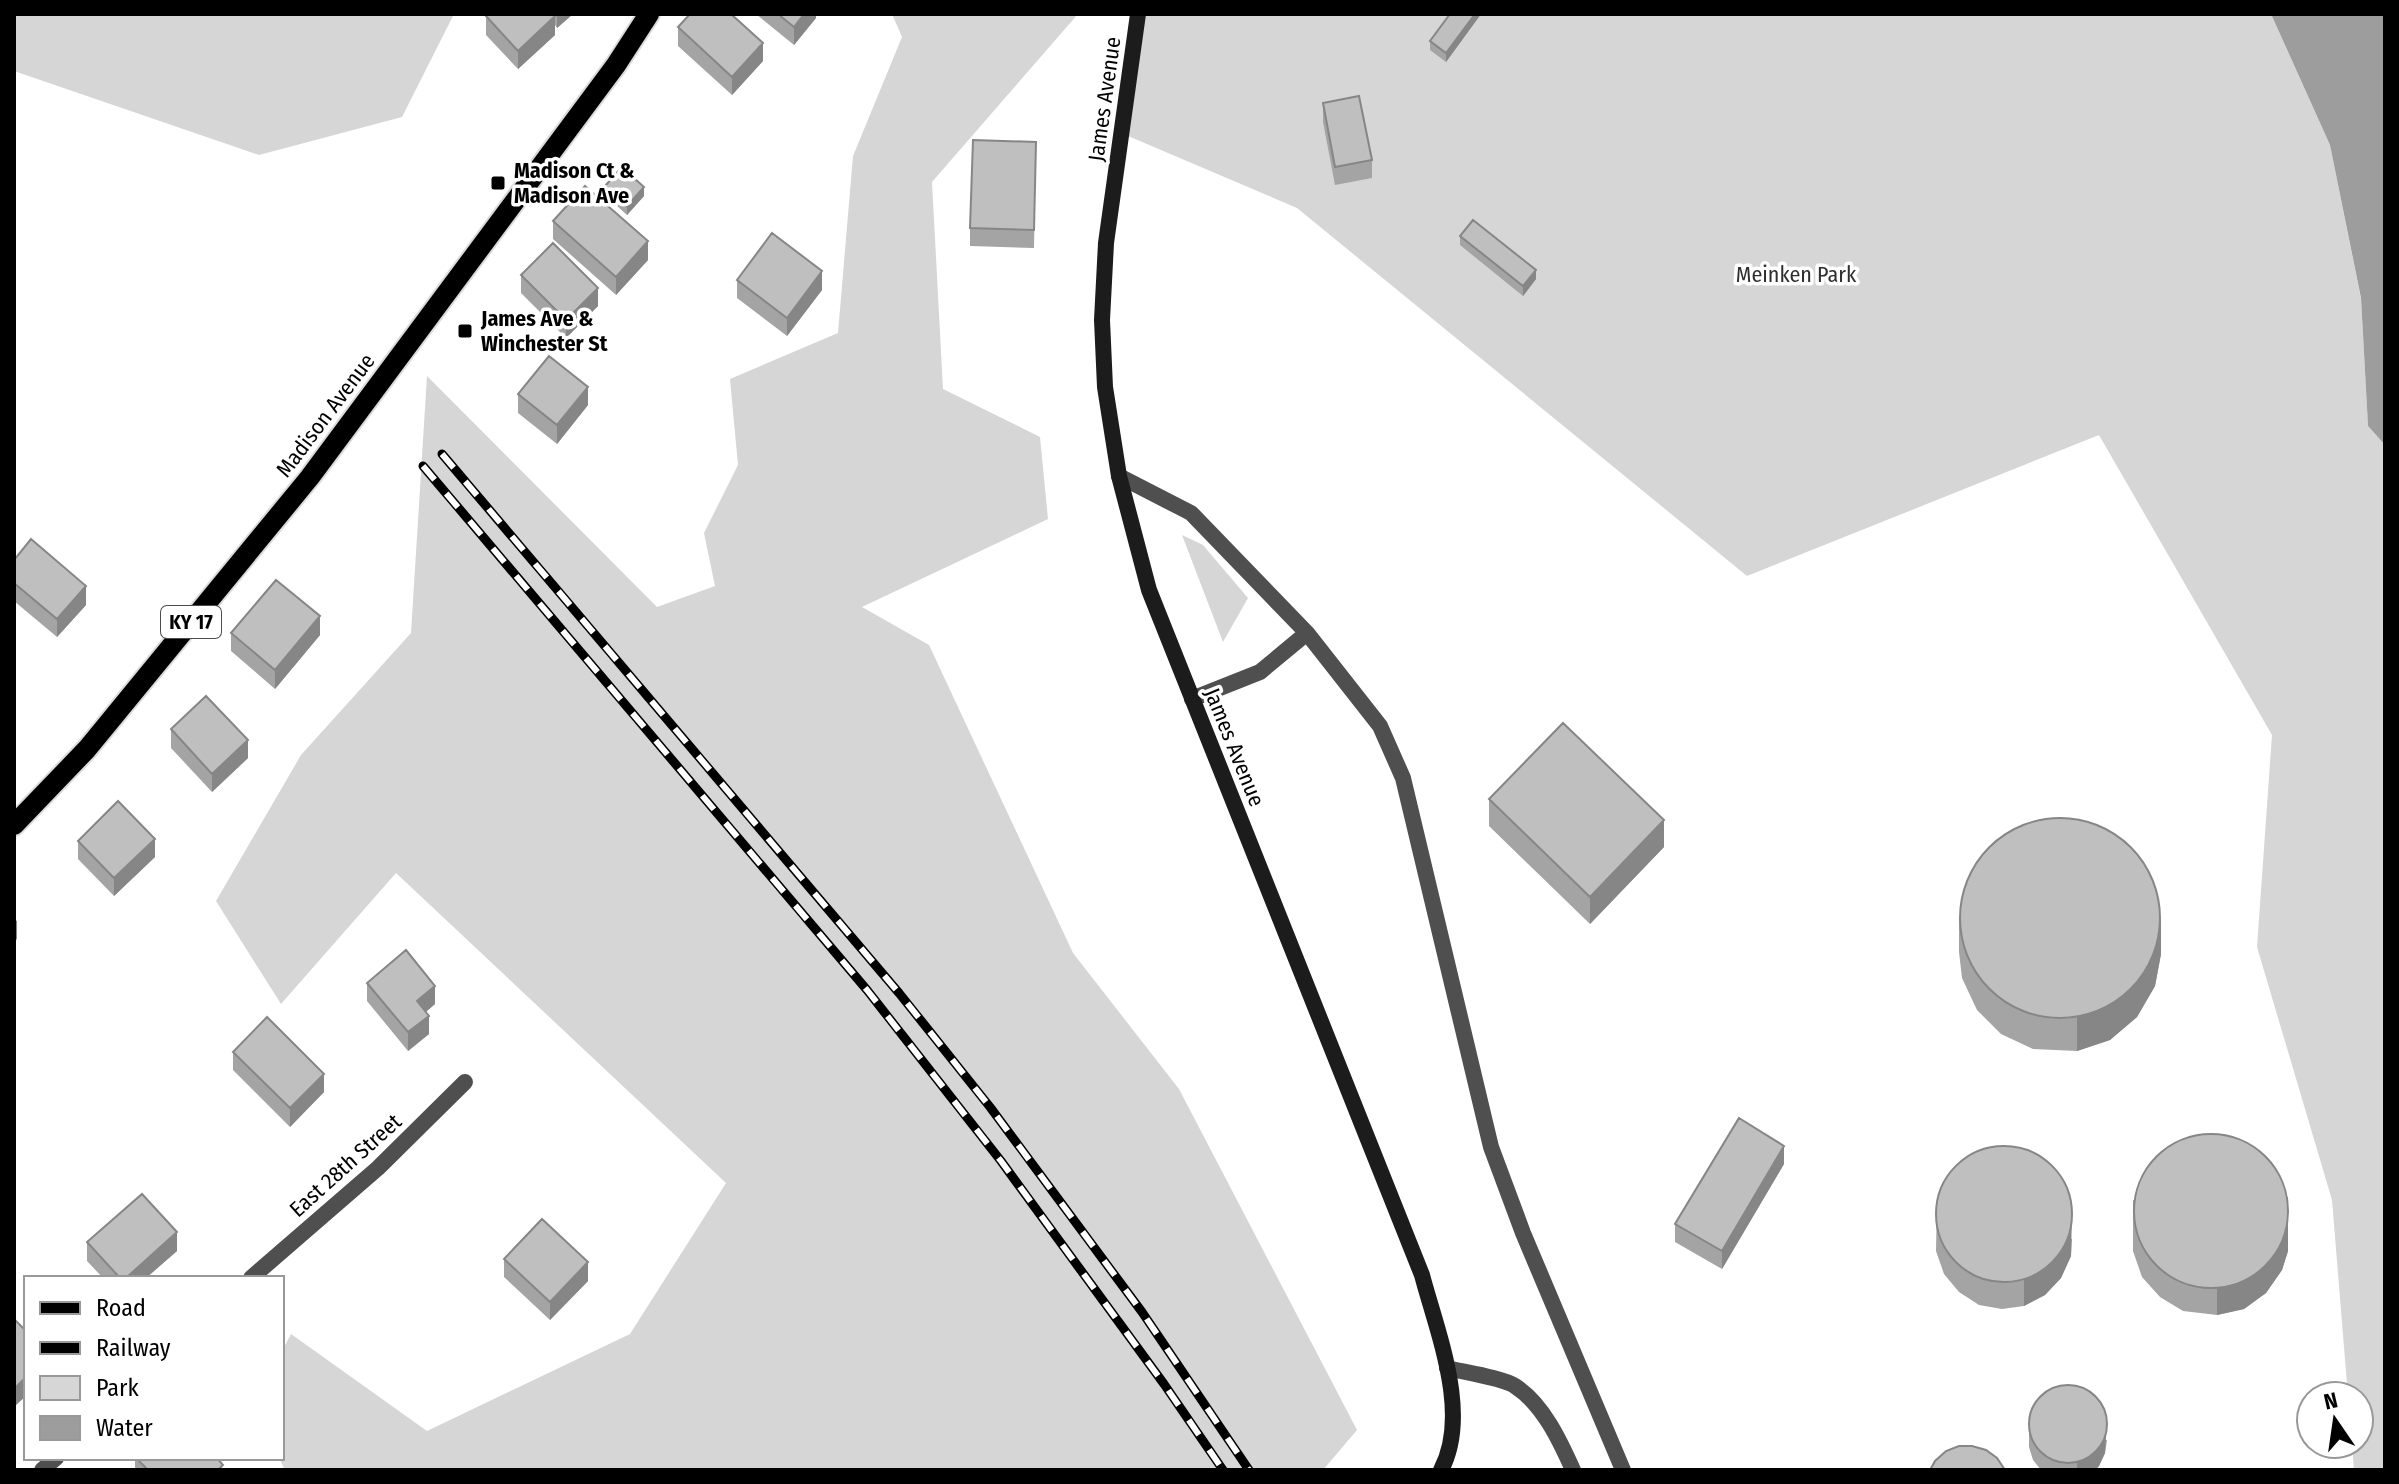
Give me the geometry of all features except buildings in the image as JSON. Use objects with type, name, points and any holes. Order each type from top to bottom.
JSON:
[{"type":"main road","name":"Madison Avenue","points":[[14,825],[87,749],[310,477],[616,65],[649,14]]},
{"type":"main road","name":"James Avenue","points":[[1138,14],[1106,243],[1102,320],[1105,387],[1119,476],[1149,590],[1422,1275],[1447,1368],[1452,1400],[1453,1433],[1441,1470]]},
{"type":"street","points":[[1119,476],[1191,513],[1307,633],[1380,726],[1403,778],[1491,1147],[1523,1233],[1623,1470]]},
{"type":"street","points":[[1192,699],[1260,672],[1307,633]]},
{"type":"street","name":"East 28th Street","points":[[253,1276],[378,1168],[465,1082]]},
{"type":"street","points":[[1447,1368],[1513,1385],[1536,1407],[1559,1440],[1573,1470]]},
{"type":"green space","points":[[14,14],[454,14],[402,117],[259,155],[14,71]]},
{"type":"green space","points":[[892,14],[1078,14],[932,182],[943,389],[1040,437],[1048,519],[862,607],[929,645],[1073,953],[1179,1089],[1357,1430],[1323,1470],[285,1470],[280,1460],[284,1460],[284,1347],[291,1334],[427,1431],[630,1334],[726,1183],[396,873],[281,1004],[216,901],[301,755],[411,633],[427,376],[657,607],[715,586],[704,533],[738,465],[730,379],[838,333],[853,156],[902,37]]},
{"type":"green space","name":"Meinken Park","points":[[1138,14],[2271,14],[2330,145],[2361,299],[2368,426],[2385,445],[2385,1470],[2354,1470],[2353,1460],[2375,1460],[2375,1380],[2347,1380],[2332,1200],[2257,947],[2272,735],[2099,435],[1747,576],[1297,208],[1121,133]]},
{"type":"green space","points":[[1182,535],[1203,545],[1248,598],[1223,642]]},
{"type":"water","points":[[2271,14],[2385,14],[2385,445],[2368,426],[2361,298],[2330,145]]},
{"type":"railway","points":[[442,454],[899,993],[990,1107],[1142,1312],[1249,1470]]},
{"type":"railway","points":[[423,466],[867,990],[1001,1161],[1223,1470]]},
{"type":"place","name":"Madison Ct & Madison Ave","points":[[498,183]]},
{"type":"place","name":"James Ave & Winchester St","points":[[465,331]]}]
